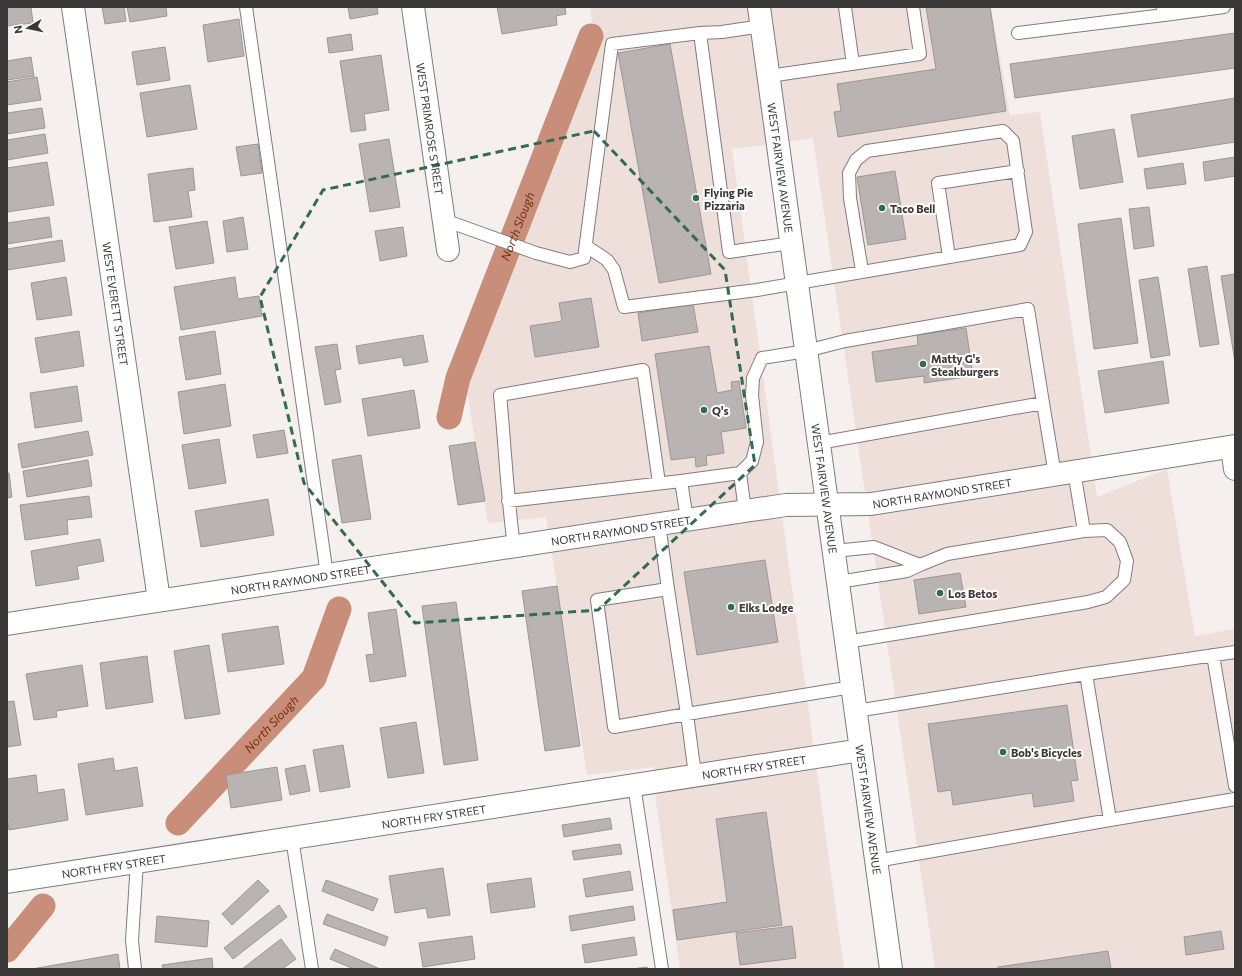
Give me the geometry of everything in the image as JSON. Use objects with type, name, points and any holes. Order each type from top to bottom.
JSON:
[{"type":"street","name":"WEST EVERETT STREET","points":[[73,7],[159,600]]},
{"type":"street","name":"WEST PRIMROSE STREET","points":[[413,7],[448,250]]},
{"type":"street","name":"WEST FAIRVIEW AVENUE","points":[[761,16],[891,969]]},
{"type":"street","name":"NORTH RAYMOND STREET","points":[[7,624],[687,519],[786,505],[870,504],[1233,447]]},
{"type":"street","points":[[1233,447],[1235,469]]},
{"type":"street","name":"NORTH FRY STREET","points":[[7,882],[861,750]]},
{"type":"lane","points":[[246,7],[327,575]]},
{"type":"lane","points":[[845,7],[853,64]]},
{"type":"lane","points":[[769,76],[920,54],[913,7]]},
{"type":"lane","points":[[1018,33],[1163,11],[1224,7]]},
{"type":"lane","points":[[444,220],[536,253],[570,262],[584,258],[612,44],[700,33],[722,32],[761,16]]},
{"type":"lane","points":[[700,33],[729,252],[791,243]]},
{"type":"lane","points":[[586,246],[607,260],[614,270],[624,307],[757,290],[1020,245],[1026,232],[1018,171],[1013,141],[1003,130],[867,151],[856,160],[848,172],[850,198],[862,271]]},
{"type":"lane","points":[[948,257],[938,183],[1018,171]]},
{"type":"lane","points":[[508,501],[740,473],[752,461],[757,442],[752,395],[753,378],[762,358],[806,351],[845,341],[1028,308],[1043,403],[1084,531]]},
{"type":"lane","points":[[514,546],[508,501],[506,451],[500,395],[643,370],[659,483]]},
{"type":"lane","points":[[819,443],[1043,403]]},
{"type":"lane","points":[[740,473],[745,511]]},
{"type":"lane","points":[[680,480],[687,519]]},
{"type":"lane","points":[[658,524],[695,775]]},
{"type":"lane","points":[[838,582],[907,571],[947,554],[1084,531],[1107,530],[1120,542],[1127,561],[1124,580],[1106,597],[1088,602],[846,642]]},
{"type":"lane","points":[[834,551],[874,547],[920,565]]},
{"type":"lane","points":[[668,589],[597,600],[614,727],[852,687]]},
{"type":"lane","points":[[856,711],[1235,652]]},
{"type":"lane","points":[[1214,655],[1235,786]]},
{"type":"lane","points":[[1086,674],[1110,820]]},
{"type":"lane","points":[[634,785],[662,969]]},
{"type":"lane","points":[[876,861],[1235,799]]},
{"type":"lane","points":[[292,838],[312,969]]},
{"type":"lane","points":[[135,969],[132,940],[137,862]]},
{"type":"highlighted area","points":[[594,131],[725,270],[755,465],[598,610],[415,623],[304,483],[260,297],[323,190]]},
{"type":"shaded area","points":[[590,7],[991,7],[1010,115],[1040,112],[1097,497],[1167,469],[1195,636],[1235,629],[1235,969],[935,969],[813,138],[732,149],[844,969],[680,969],[656,802],[653,767],[587,775],[546,517],[488,523],[464,372],[594,36]]},
{"type":"building","points":[[7,7],[31,7],[33,23],[7,26]]},
{"type":"building","points":[[102,7],[124,7],[126,21],[105,24]]},
{"type":"building","points":[[127,7],[166,7],[167,16],[130,22]]},
{"type":"building","points":[[348,7],[377,7],[378,14],[350,19]]},
{"type":"building","points":[[497,7],[565,7],[566,14],[556,16],[557,25],[502,34]]},
{"type":"building","points":[[926,7],[990,7],[1006,111],[838,137],[834,112],[841,111],[837,84],[936,69]]},
{"type":"building","points":[[239,19],[244,56],[208,62],[203,25]]},
{"type":"building","points":[[1235,33],[1235,68],[1015,98],[1010,64]]},
{"type":"building","points":[[351,34],[353,50],[329,53],[327,38]]},
{"type":"building","points":[[670,44],[711,274],[659,283],[618,53]]},
{"type":"building","points":[[165,47],[170,80],[137,85],[132,52]]},
{"type":"building","points":[[381,55],[389,110],[364,114],[366,130],[351,132],[340,61]]},
{"type":"building","points":[[31,57],[34,76],[7,80],[7,61]]},
{"type":"building","points":[[37,77],[41,100],[7,105],[7,82]]},
{"type":"building","points":[[190,85],[197,129],[147,137],[140,93]]},
{"type":"building","points":[[1235,98],[1235,142],[1138,157],[1131,115]]},
{"type":"building","points":[[42,108],[45,128],[7,134],[7,113]]},
{"type":"building","points":[[1114,129],[1123,182],[1080,189],[1072,136]]},
{"type":"building","points":[[45,134],[48,153],[7,160],[7,140]]},
{"type":"building","points":[[389,139],[400,207],[370,212],[359,144]]},
{"type":"building","points":[[258,144],[262,173],[241,176],[236,147]]},
{"type":"building","points":[[1235,157],[1235,176],[1205,181],[1203,162]]},
{"type":"building","points":[[47,162],[54,205],[7,212],[7,168]]},
{"type":"building","points":[[1183,163],[1186,184],[1147,189],[1144,169]]},
{"type":"building","points":[[193,168],[195,190],[188,191],[192,217],[154,222],[148,174]]},
{"type":"building","name":"Taco Bell","points":[[895,171],[906,239],[868,245],[857,177]]},
{"type":"building","points":[[1149,207],[1154,246],[1134,249],[1129,209]]},
{"type":"building","points":[[49,217],[52,237],[7,244],[7,223]]},
{"type":"building","points":[[243,217],[248,249],[227,252],[223,221]]},
{"type":"building","points":[[1121,218],[1138,343],[1094,349],[1078,224]]},
{"type":"building","points":[[207,221],[214,263],[176,269],[169,227]]},
{"type":"building","points":[[403,227],[407,256],[380,261],[375,231]]},
{"type":"building","points":[[62,240],[65,261],[7,270],[7,249]]},
{"type":"building","points":[[1207,266],[1219,344],[1200,347],[1188,269]]},
{"type":"building","points":[[1235,274],[1235,362],[1221,276]]},
{"type":"building","points":[[66,277],[72,315],[37,320],[31,283]]},
{"type":"building","points":[[235,277],[238,299],[259,296],[262,316],[181,330],[174,287]]},
{"type":"building","points":[[1158,277],[1170,355],[1151,358],[1139,280]]},
{"type":"building","points":[[591,298],[599,347],[535,357],[530,326],[562,321],[559,303]]},
{"type":"building","points":[[693,304],[698,332],[642,341],[638,313]]},
{"type":"building","name":"Matty G's Steakburgers","points":[[966,328],[973,376],[924,383],[924,376],[876,382],[872,352],[918,345],[917,335]]},
{"type":"building","points":[[79,331],[84,366],[41,373],[35,338]]},
{"type":"building","points":[[215,331],[221,374],[186,380],[179,337]]},
{"type":"building","points":[[423,335],[428,362],[404,366],[402,357],[359,364],[356,346]]},
{"type":"building","points":[[337,344],[341,369],[335,370],[341,402],[325,405],[315,347]]},
{"type":"building","name":"Q's","points":[[709,346],[717,393],[732,390],[731,382],[739,381],[746,428],[721,432],[724,453],[706,456],[707,465],[696,467],[695,457],[671,460],[655,354]]},
{"type":"building","points":[[1163,361],[1169,403],[1105,413],[1098,371]]},
{"type":"building","points":[[225,384],[231,426],[184,434],[178,392]]},
{"type":"building","points":[[77,386],[82,421],[35,428],[30,393]]},
{"type":"building","points":[[414,390],[420,428],[368,436],[362,399]]},
{"type":"building","points":[[284,430],[288,453],[257,458],[253,435]]},
{"type":"building","points":[[88,431],[93,455],[22,468],[18,444]]},
{"type":"building","points":[[219,439],[226,483],[189,489],[182,445]]},
{"type":"building","points":[[475,442],[485,501],[458,505],[449,446]]},
{"type":"building","points":[[361,455],[371,519],[342,523],[332,460]]},
{"type":"building","points":[[88,460],[92,486],[27,497],[23,471]]},
{"type":"building","points":[[7,473],[9,473],[12,497],[7,498]]},
{"type":"building","points":[[89,496],[92,517],[67,520],[68,534],[25,540],[20,505]]},
{"type":"building","points":[[268,499],[274,535],[201,547],[195,511]]},
{"type":"building","points":[[100,539],[104,561],[77,566],[79,579],[36,586],[31,551]]},
{"type":"building","name":"Elks Lodge","points":[[765,560],[778,642],[697,655],[684,572]]},
{"type":"building","name":"Los Betos","points":[[960,573],[966,607],[919,614],[914,580]]},
{"type":"building","points":[[557,586],[580,746],[545,751],[522,591]]},
{"type":"building","points":[[456,602],[478,760],[444,765],[422,606]]},
{"type":"building","points":[[396,609],[406,676],[370,682],[366,655],[374,654],[368,613]]},
{"type":"building","points":[[278,626],[284,664],[228,672],[222,634]]},
{"type":"building","points":[[209,645],[220,714],[185,719],[174,651]]},
{"type":"building","points":[[147,656],[153,702],[106,709],[100,663]]},
{"type":"building","points":[[82,665],[88,706],[56,711],[57,717],[34,720],[26,674]]},
{"type":"building","points":[[14,701],[21,745],[7,747],[7,702]]},
{"type":"building","name":"Bob's Bicycles","points":[[1067,705],[1078,780],[1071,781],[1074,801],[1034,807],[1032,793],[953,805],[951,790],[938,792],[928,724]]},
{"type":"building","points":[[416,722],[424,773],[388,778],[380,728]]},
{"type":"building","points":[[343,745],[350,787],[320,792],[313,750]]},
{"type":"building","points":[[113,758],[115,771],[137,767],[143,806],[86,815],[78,764]]},
{"type":"building","points":[[305,765],[310,791],[290,795],[285,769]]},
{"type":"building","points":[[277,767],[282,800],[231,808],[226,775]]},
{"type":"building","points":[[36,775],[38,793],[64,789],[68,820],[9,830],[7,818],[7,779]]},
{"type":"building","points":[[766,812],[782,925],[677,940],[673,910],[727,902],[716,819]]},
{"type":"building","points":[[610,818],[612,829],[564,837],[562,825]]},
{"type":"building","points":[[620,844],[622,854],[574,860],[572,851]]},
{"type":"building","points":[[443,868],[450,915],[428,918],[426,908],[395,913],[389,876]]},
{"type":"building","points":[[630,871],[633,890],[586,897],[583,879]]},
{"type":"building","points":[[531,878],[535,907],[491,913],[487,884]]},
{"type":"building","points":[[258,880],[269,891],[232,925],[222,914]]},
{"type":"building","points":[[326,880],[378,899],[373,911],[322,891]]},
{"type":"building","points":[[279,905],[287,917],[233,959],[224,948]]},
{"type":"building","points":[[633,906],[635,920],[571,931],[569,916]]},
{"type":"building","points":[[327,914],[388,937],[385,946],[323,924]]},
{"type":"building","points":[[157,916],[209,921],[207,947],[155,942]]},
{"type":"building","points":[[792,926],[796,958],[740,965],[736,933]]},
{"type":"building","points":[[1221,931],[1224,949],[1186,955],[1184,937]]},
{"type":"building","points":[[472,936],[475,959],[423,967],[419,943]]},
{"type":"building","points":[[634,937],[637,955],[585,963],[582,945]]},
{"type":"building","points":[[281,939],[296,959],[282,969],[242,969]]},
{"type":"building","points":[[335,949],[380,969],[354,969],[330,959]]},
{"type":"building","points":[[1108,951],[1111,969],[998,969],[998,967]]},
{"type":"building","points":[[118,954],[120,969],[32,969]]},
{"type":"building","points":[[212,958],[213,969],[163,969],[162,965]]},
{"type":"building","points":[[647,967],[648,969],[632,969]]},
{"type":"waterway","name":"North Slough","points":[[449,417],[458,378],[591,36]]},
{"type":"waterway","name":"North Slough","points":[[178,823],[314,678],[339,609]]},
{"type":"waterway","name":"North Slough","points":[[7,950],[43,906]]},
{"type":"place","name":"Flying Pie Pizzaria","points":[[696,198]]},
{"type":"place","name":"Taco Bell","points":[[882,208]]},
{"type":"place","name":"Matty G's Steakburgers","points":[[923,364]]},
{"type":"place","name":"Q's","points":[[704,410]]},
{"type":"place","name":"Los Betos","points":[[940,593]]},
{"type":"place","name":"Elks Lodge","points":[[731,607]]},
{"type":"place","name":"Bob's Bicycles","points":[[1003,752]]}]
